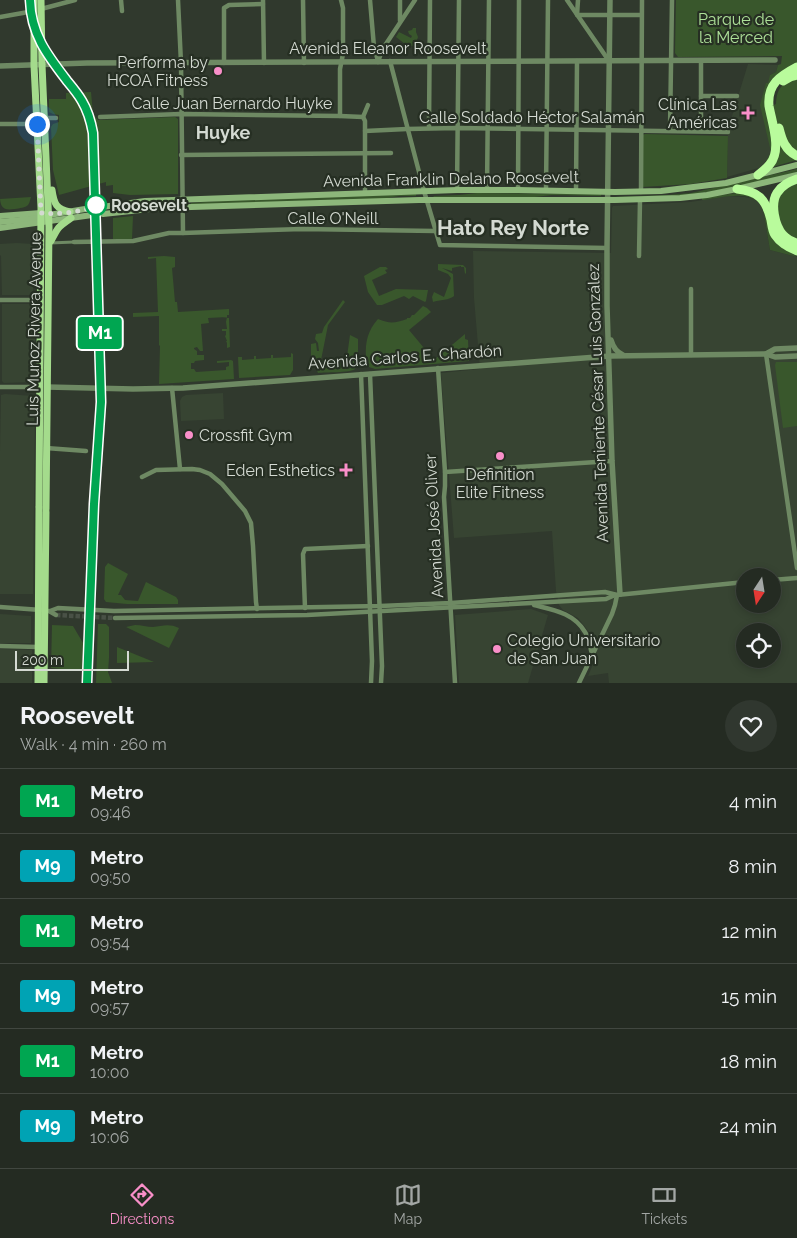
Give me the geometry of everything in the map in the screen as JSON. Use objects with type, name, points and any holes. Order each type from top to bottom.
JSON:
[{"type":"highway","points":[[758,175],[770,164],[776,152],[768,101],[772,87],[784,74],[797,67]]},
{"type":"highway","points":[[797,75],[790,77],[780,84],[773,102],[784,144],[790,152],[797,156]]},
{"type":"highway","points":[[797,177],[779,191],[774,206],[780,231],[788,240],[797,243]]},
{"type":"highway","points":[[737,189],[752,192],[764,201],[776,237],[797,251]]},
{"type":"main road","name":"Luis Munoz Rivera Avenue","points":[[34,0],[37,10],[42,65],[49,218],[43,387],[44,683]]},
{"type":"main road","name":"Luis Munoz Rivera Avenue","points":[[42,0],[37,10],[34,65],[41,218],[40,300],[46,448],[42,509]]},
{"type":"main road","name":"Avenida Franklin Delano Roosevelt","points":[[797,165],[726,183],[641,192],[457,190],[146,200],[102,210],[426,200],[640,200],[708,195],[797,177]]},
{"type":"main road","points":[[48,171],[54,202],[60,209],[71,215]]},
{"type":"main road","points":[[0,216],[49,218],[91,212]]},
{"type":"main road","points":[[49,243],[57,229],[71,215]]},
{"type":"main road","points":[[0,222],[41,218]]},
{"type":"main road","points":[[0,228],[41,218]]},
{"type":"main road","name":"Luis Munoz Rivera Avenue","points":[[38,683],[38,647],[44,610]]},
{"type":"street","points":[[0,17],[75,0]]},
{"type":"street","points":[[121,0],[122,11]]},
{"type":"street","points":[[178,0],[181,63],[182,233]]},
{"type":"street","points":[[303,0],[304,63]]},
{"type":"street","points":[[340,116],[340,69],[343,58],[343,8],[341,0]]},
{"type":"street","points":[[370,0],[374,47],[378,62]]},
{"type":"street","points":[[400,0],[400,22]]},
{"type":"street","points":[[378,62],[382,50],[415,0]]},
{"type":"street","points":[[429,128],[430,0]]},
{"type":"street","points":[[457,190],[459,0]]},
{"type":"street","points":[[487,190],[489,0]]},
{"type":"street","points":[[518,190],[519,0]]},
{"type":"street","points":[[546,190],[548,0]]},
{"type":"street","points":[[567,0],[609,60]]},
{"type":"street","points":[[577,15],[578,0]]},
{"type":"street","name":"Avenida Teniente César Luis González","points":[[579,683],[612,614],[618,594],[612,461],[607,248],[610,0]]},
{"type":"street","points":[[641,192],[642,0]]},
{"type":"street","points":[[670,130],[672,0]]},
{"type":"street","points":[[224,63],[224,8],[229,5],[263,2],[264,63]]},
{"type":"street","points":[[577,15],[641,16]]},
{"type":"street","name":"Avenida Eleanor Roosevelt","points":[[0,66],[87,63],[775,60]]},
{"type":"street","points":[[390,61],[439,244],[442,246],[607,248]]},
{"type":"street","points":[[576,191],[577,61]]},
{"type":"street","points":[[701,61],[701,131]]},
{"type":"street","points":[[701,96],[737,96]]},
{"type":"street","points":[[365,193],[366,154],[365,120],[363,118],[368,105]]},
{"type":"street","name":"Calle Juan Bernardo Huyke","points":[[100,117],[181,114],[363,118]]},
{"type":"street","points":[[45,118],[56,118]]},
{"type":"street","points":[[0,124],[37,124]]},
{"type":"street","name":"Calle Soldado Héctor Salamán","points":[[365,131],[457,128],[728,132]]},
{"type":"street","points":[[181,155],[392,153]]},
{"type":"street","points":[[639,256],[640,200]]},
{"type":"street","name":"Calle O'Neill","points":[[49,243],[133,241],[169,233],[302,230],[435,231]]},
{"type":"street","points":[[691,289],[691,355]]},
{"type":"street","points":[[0,300],[40,300]]},
{"type":"street","points":[[609,334],[614,349],[625,356]]},
{"type":"street","name":"Avenida Carlos E. Chardón","points":[[766,354],[775,349],[797,348]]},
{"type":"street","points":[[766,354],[797,568]]},
{"type":"street","name":"Avenida Carlos E. Chardón","points":[[43,387],[172,388],[610,356],[766,354],[775,357],[797,356]]},
{"type":"street","name":"Avenida José Oliver","points":[[438,368],[455,683]]},
{"type":"street","points":[[361,374],[372,659],[371,683]]},
{"type":"street","points":[[370,374],[382,658],[381,683]]},
{"type":"street","points":[[0,387],[43,387]]},
{"type":"street","points":[[172,388],[180,469]]},
{"type":"street","points":[[46,448],[86,451]]},
{"type":"street","points":[[445,472],[612,461]]},
{"type":"street","points":[[142,477],[156,470],[200,470],[214,476],[222,484],[247,515],[252,526],[257,608]]},
{"type":"street","points":[[305,608],[303,554],[305,549],[368,546]]},
{"type":"street","points":[[781,579],[797,578]]},
{"type":"street","points":[[115,618],[307,616],[370,613],[605,592],[618,594],[736,583]]},
{"type":"street","points":[[0,607],[114,611],[451,606],[529,604],[606,599],[618,594]]},
{"type":"street","points":[[529,604],[566,613],[576,620],[586,632],[592,654]]},
{"type":"street","points":[[44,610],[56,616]]},
{"type":"street","points":[[0,646],[38,647]]},
{"type":"street","points":[[372,659],[382,658]]},
{"type":"shaded area","name":"Clínica Las Américas","points":[[748,64],[778,65],[776,72],[770,75],[771,152],[762,167],[727,177],[728,129]]},
{"type":"shaded area","points":[[729,196],[755,199],[763,209],[770,250],[797,257],[797,683],[609,683],[608,673],[588,676],[597,655],[589,632],[578,618],[563,610],[559,605],[556,591],[552,531],[454,538],[441,373],[480,369],[474,298],[473,251],[611,253],[613,206],[690,202]]},
{"type":"shaded area","points":[[0,244],[33,244],[33,295],[2,295]]},
{"type":"shaded area","points":[[2,304],[35,304],[35,378],[31,382],[4,383],[2,381]]},
{"type":"shaded area","points":[[223,393],[224,419],[181,421],[180,401],[182,397],[186,395]]},
{"type":"shaded area","points":[[1,395],[34,396],[33,594],[0,594]]},
{"type":"shaded area","name":"Colegio Universitario de San Juan","points":[[531,609],[548,615],[528,683],[459,683],[455,615]]},
{"type":"shaded area","points":[[0,614],[31,616],[31,643],[0,643]]},
{"type":"shaded area","points":[[0,649],[32,650],[32,683],[0,683]]},
{"type":"green space","name":"Parque de la Merced","points":[[676,0],[797,0],[797,65],[771,84],[775,148],[767,165],[765,163],[771,152],[760,105],[766,83],[768,83],[770,75],[776,72],[778,65],[781,64],[782,56],[678,57],[675,53]]},
{"type":"green space","points":[[416,28],[418,37],[415,41],[415,46],[406,46],[406,52],[396,52],[396,48],[400,48],[400,46],[405,44],[396,37],[399,32],[411,38],[412,36],[408,31]]},
{"type":"green space","points":[[786,77],[774,90],[772,106],[776,104],[781,87],[797,77],[797,160],[769,168],[773,164],[770,108],[773,89]]},
{"type":"green space","points":[[91,92],[93,114],[98,120],[175,117],[178,119],[178,194],[130,195],[113,193],[113,185],[106,186],[106,182],[59,195],[53,170],[51,127],[59,122],[59,115],[49,112],[49,99],[66,99],[66,93]]},
{"type":"green space","points":[[643,135],[728,136],[727,178],[691,184],[642,187]]},
{"type":"green space","points":[[797,169],[797,172],[745,185],[705,192],[654,198],[615,199],[614,197],[691,193]]},
{"type":"green space","points":[[797,182],[797,240],[785,234],[779,220],[777,203],[784,188]]},
{"type":"green space","points":[[477,193],[601,194],[601,196],[433,196]]},
{"type":"green space","points":[[745,193],[761,202],[778,244],[797,257],[770,250],[763,209],[753,198],[728,196],[702,200],[702,198]]},
{"type":"green space","points":[[416,194],[416,196],[381,199],[191,205],[191,203],[232,200]]},
{"type":"green space","points":[[31,197],[27,206],[12,209],[3,207],[0,199]]},
{"type":"green space","points":[[133,216],[132,239],[113,239],[113,218]]},
{"type":"green space","points":[[148,257],[175,257],[175,267],[172,268],[175,302],[177,302],[178,312],[229,309],[227,317],[208,318],[209,323],[201,324],[203,351],[200,351],[197,347],[194,349],[197,351],[197,355],[204,355],[204,360],[191,363],[191,369],[194,369],[196,372],[226,370],[229,362],[217,363],[217,361],[231,360],[233,361],[234,379],[159,384],[159,316],[133,317],[133,313],[158,312],[156,258],[148,259]]},
{"type":"green space","points":[[438,264],[463,265],[466,268],[466,273],[464,267],[461,266],[452,268],[452,271],[442,268],[453,274],[454,296],[433,302],[434,292],[444,297],[451,278],[448,274],[438,270]]},
{"type":"green space","points":[[380,267],[388,269],[385,270],[387,273],[372,280],[379,296],[396,289],[428,290],[426,301],[413,296],[409,299],[404,296],[382,305],[377,305],[368,292],[364,276]]},
{"type":"green space","points":[[343,300],[345,302],[328,325],[321,360],[346,364],[350,335],[358,339],[357,366],[355,369],[348,371],[318,373],[311,356],[311,344],[316,343],[317,351],[319,351],[318,343],[315,339],[316,334],[322,333],[324,327]]},
{"type":"green space","points":[[423,306],[431,312],[409,330],[434,360],[465,334],[465,339],[468,340],[469,361],[375,369],[369,367],[366,360],[368,360],[368,357],[366,357],[366,346],[372,327],[378,319],[386,322],[396,322],[407,319]]},
{"type":"green space","points":[[227,317],[229,318],[230,347],[227,348],[226,331],[222,331],[222,329],[227,329],[226,322]]},
{"type":"green space","points":[[291,353],[293,354],[293,370],[290,375],[239,378],[238,357],[242,357],[242,360],[254,359],[254,356],[256,356],[256,359],[271,358],[271,355],[273,355],[273,358],[291,357]]},
{"type":"green space","points":[[776,362],[797,362],[797,426],[783,428]]},
{"type":"green space","points":[[108,563],[128,574],[118,595],[121,595],[125,600],[138,601],[146,582],[176,597],[178,604],[106,602],[104,599],[105,567]]},
{"type":"green space","points":[[98,624],[106,624],[109,627],[108,672],[112,683],[96,683]]},
{"type":"green space","points":[[52,625],[73,626],[83,643],[82,671],[51,668]]},
{"type":"green space","points":[[135,625],[153,627],[169,625],[179,628],[169,648],[126,627]]},
{"type":"green space","points":[[117,647],[154,662],[117,663]]},
{"type":"tunnel","points":[[56,615],[115,618]]},
{"type":"railway","points":[[30,0],[35,31],[48,55],[82,101],[93,133],[101,402],[95,492],[87,683]]},
{"type":"metro line","name":"M1","points":[[30,0],[30,9],[37,36],[51,60],[87,110],[93,133],[101,402],[94,504],[87,683]]},
{"type":"place","name":"Performa by HCOA Fitness","points":[[218,71]]},
{"type":"place","name":"Clínica Las Américas","points":[[748,113]]},
{"type":"place","name":"Roosevelt","points":[[96,205]]},
{"type":"place","name":"Crossfit Gym","points":[[189,435]]},
{"type":"place","name":"Definition Elite Fitness","points":[[500,456]]},
{"type":"place","name":"Eden Esthetics","points":[[346,470]]},
{"type":"place","name":"Colegio Universitario de San Juan","points":[[497,649]]},
{"type":"district","name":"Huyke","points":[[223,132]]},
{"type":"district","name":"Hato Rey Norte","points":[[513,227]]},
{"type":"route","points":[[37,124],[41,213],[49,215],[70,212],[91,208],[96,205]]}]
